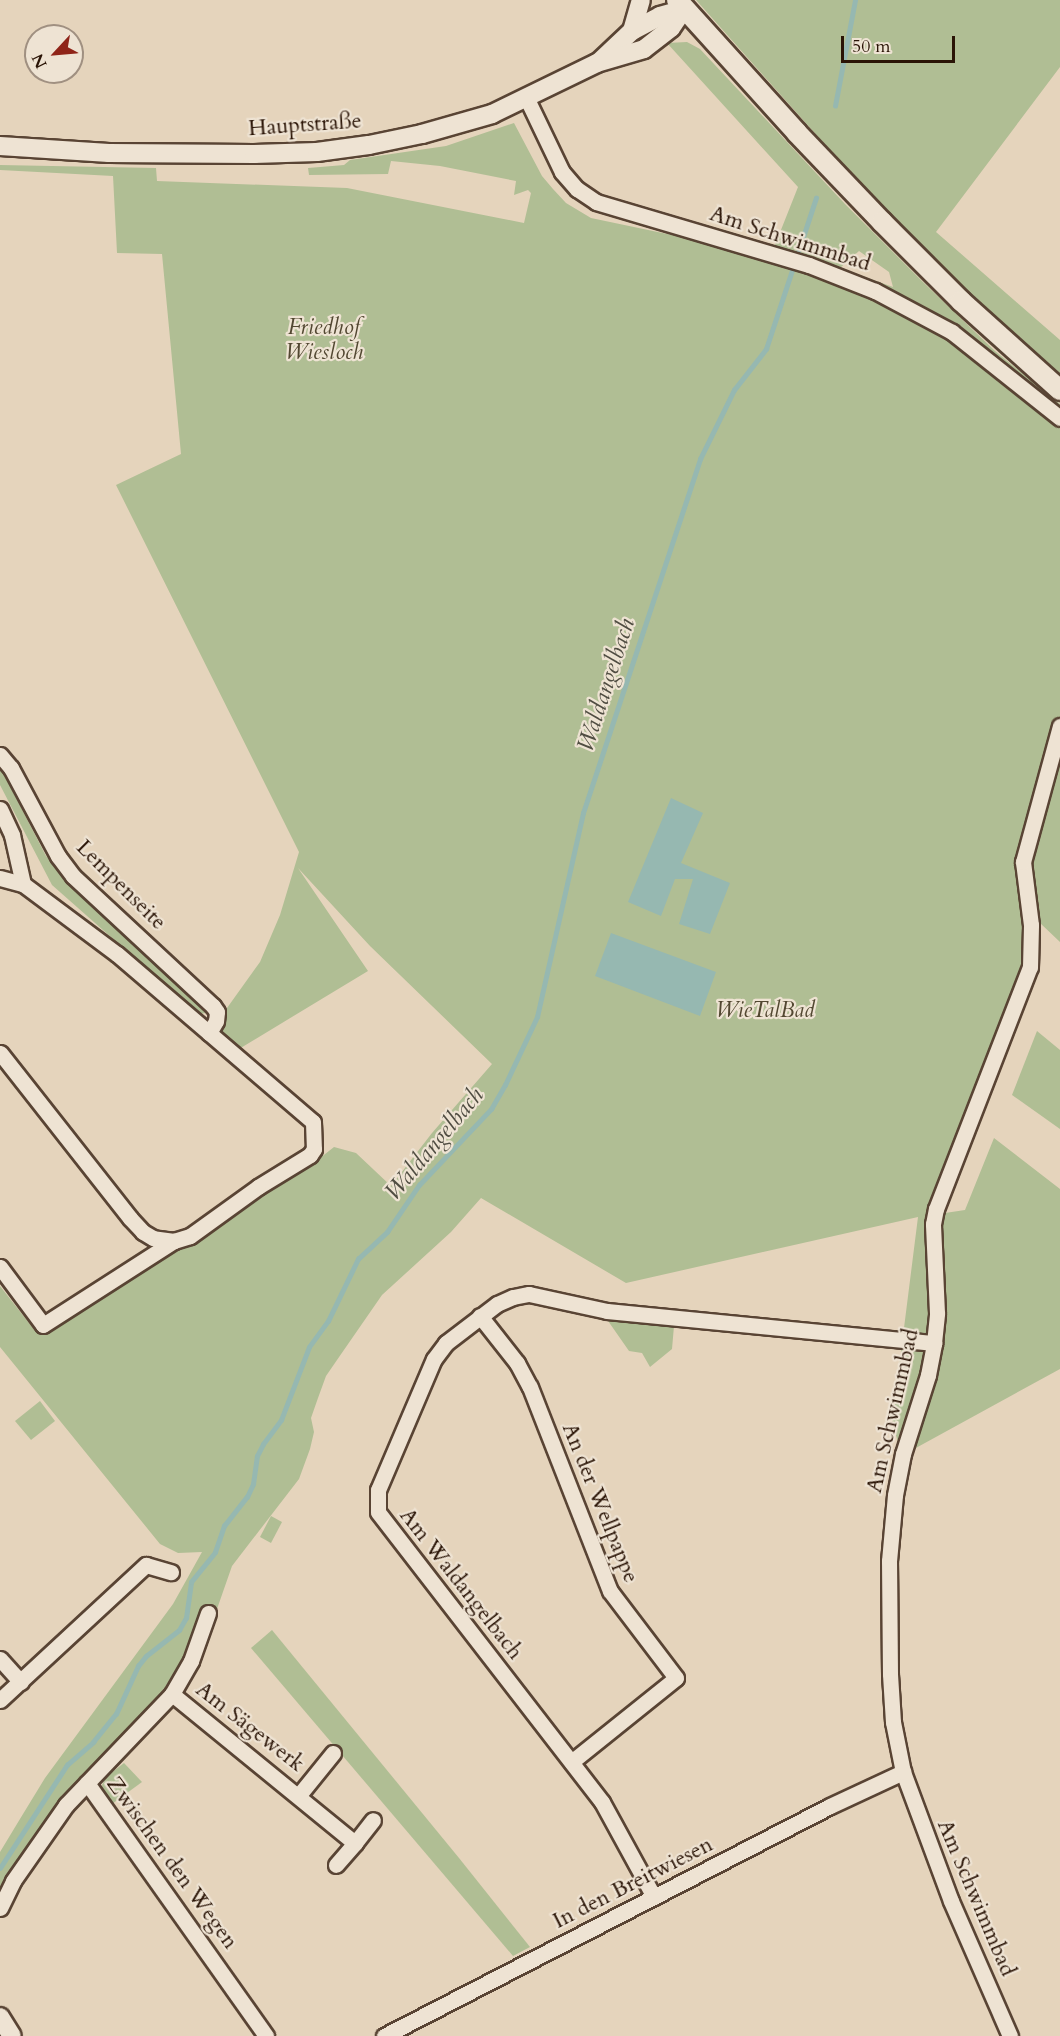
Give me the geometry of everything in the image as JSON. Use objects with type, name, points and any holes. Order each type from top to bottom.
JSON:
[{"type":"main road","points":[[681,5],[882,222],[961,301],[1060,390]]},
{"type":"street","points":[[632,31],[641,0]]},
{"type":"street","name":"Hauptstraße","points":[[597,63],[632,31],[681,5]]},
{"type":"street","name":"Hauptstraße","points":[[0,147],[109,153],[317,152],[422,134],[492,114],[597,63],[644,49],[671,28],[681,5]]},
{"type":"street","name":"Am Schwimmbad","points":[[527,99],[562,172],[577,189],[596,202],[809,266],[875,291],[952,332],[1060,418]]},
{"type":"street","name":"Am Schwimmbad","points":[[1010,2036],[947,1892],[903,1772],[893,1722],[890,1674],[889,1561],[895,1495],[901,1461],[928,1375],[934,1343],[937,1313],[933,1224],[936,1209],[1030,968],[1031,925],[1023,862],[1060,726]]},
{"type":"street","name":"Lempenseite","points":[[0,756],[11,768],[58,856],[73,876],[213,1006],[217,1012],[216,1021],[209,1033]]},
{"type":"street","points":[[0,809],[12,835],[23,884]]},
{"type":"street","points":[[0,878],[23,884],[80,924],[312,1122],[315,1140],[310,1155],[258,1187],[190,1236],[174,1241],[43,1325],[0,1267]]},
{"type":"street","points":[[0,1053],[137,1225],[153,1238],[174,1241]]},
{"type":"street","name":"Am Waldangelbach","points":[[654,1897],[609,1812],[380,1517],[376,1506],[378,1490],[434,1359],[446,1343],[480,1316],[513,1296],[529,1294],[607,1311],[934,1343]]},
{"type":"street","name":"An der Wellpappe","points":[[480,1316],[517,1363],[530,1387],[610,1591],[675,1678],[571,1762]]},
{"type":"street","points":[[0,1700],[146,1565],[171,1572]]},
{"type":"street","name":"Am Sägewerk","points":[[87,1783],[172,1694],[191,1661],[208,1613]]},
{"type":"street","points":[[0,1659],[21,1682]]},
{"type":"street","name":"Am Sägewerk","points":[[172,1694],[299,1795],[355,1843]]},
{"type":"street","name":"Am Sägewerk","points":[[299,1795],[333,1753]]},
{"type":"street","name":"In den Breitwiesen","points":[[384,2036],[830,1806],[903,1772]]},
{"type":"street","name":"Zwischen den Wegen","points":[[0,1908],[13,1881],[66,1805],[87,1783],[266,2036]]},
{"type":"street","points":[[336,1865],[373,1820]]},
{"type":"street","points":[[0,2017],[12,2036]]},
{"type":"green space","points":[[696,0],[1060,0],[1060,67],[936,232],[1060,340],[1060,374],[982,306],[921,248],[853,176]]},
{"type":"green space","points":[[687,42],[700,49],[845,204],[923,282],[995,351],[1060,404],[1060,942],[1039,922],[1036,967],[945,1213],[965,1210],[994,1138],[1060,1189],[1060,1369],[914,1449],[900,1448],[892,1423],[918,1217],[626,1283],[481,1198],[451,1232],[382,1295],[326,1376],[311,1418],[314,1432],[299,1479],[232,1566],[217,1609],[191,1661],[87,1783],[70,1787],[0,1890],[0,1852],[45,1778],[173,1604],[202,1552],[178,1553],[160,1544],[0,1347],[0,1286],[36,1332],[305,1170],[334,1147],[356,1153],[391,1186],[432,1133],[492,1064],[370,946],[298,868],[368,971],[234,1052],[219,1040],[227,1008],[260,962],[280,915],[299,852],[116,485],[181,454],[162,254],[117,253],[113,176],[0,170],[0,165],[156,168],[157,181],[347,188],[524,223],[531,193],[528,190],[514,195],[516,181],[440,166],[391,161],[388,174],[309,175],[308,168],[344,165],[350,160],[446,146],[514,123],[542,176],[566,203],[591,218],[672,235],[775,245],[798,187],[667,43]],"holes":[[[859,251],[889,272],[893,287],[840,268]]]},
{"type":"green space","points":[[0,767],[46,856],[111,923],[202,1004],[206,1013],[198,1014],[52,885],[0,785]]},
{"type":"green space","points":[[1037,1031],[1060,1050],[1060,1129],[1012,1095]]},
{"type":"green space","points":[[606,1318],[674,1326],[672,1349],[650,1367],[642,1353],[629,1351]]},
{"type":"green space","points":[[40,1401],[55,1421],[31,1440],[15,1421]]},
{"type":"green space","points":[[271,1516],[282,1522],[271,1543],[260,1537]]},
{"type":"green space","points":[[272,1630],[530,1947],[513,1956],[251,1648]]},
{"type":"green space","points":[[124,1763],[142,1782],[112,1804],[103,1791],[102,1785],[106,1777]]},
{"type":"water","points":[[671,798],[703,813],[681,863],[730,883],[710,934],[679,924],[693,879],[675,879],[661,916],[628,902]]},
{"type":"water","points":[[611,933],[716,972],[700,1016],[595,976]]},
{"type":"waterway","name":"Waldangelbach","points":[[835,106],[855,0]]},
{"type":"waterway","name":"Waldangelbach","points":[[0,1868],[67,1765],[93,1742],[116,1714],[138,1666],[146,1656],[179,1630],[186,1618],[191,1582],[215,1552],[224,1526],[247,1497],[253,1484],[257,1456],[281,1420],[309,1347],[328,1321],[358,1259],[387,1232],[419,1185],[491,1109],[505,1085],[537,1017],[583,813],[700,459],[734,390],[766,349],[816,198]]},
{"type":"park label","name":"Friedhof Wiesloch","points":[[324,340]]},
{"type":"park label","name":"WieTalBad","points":[[765,1011]]}]
